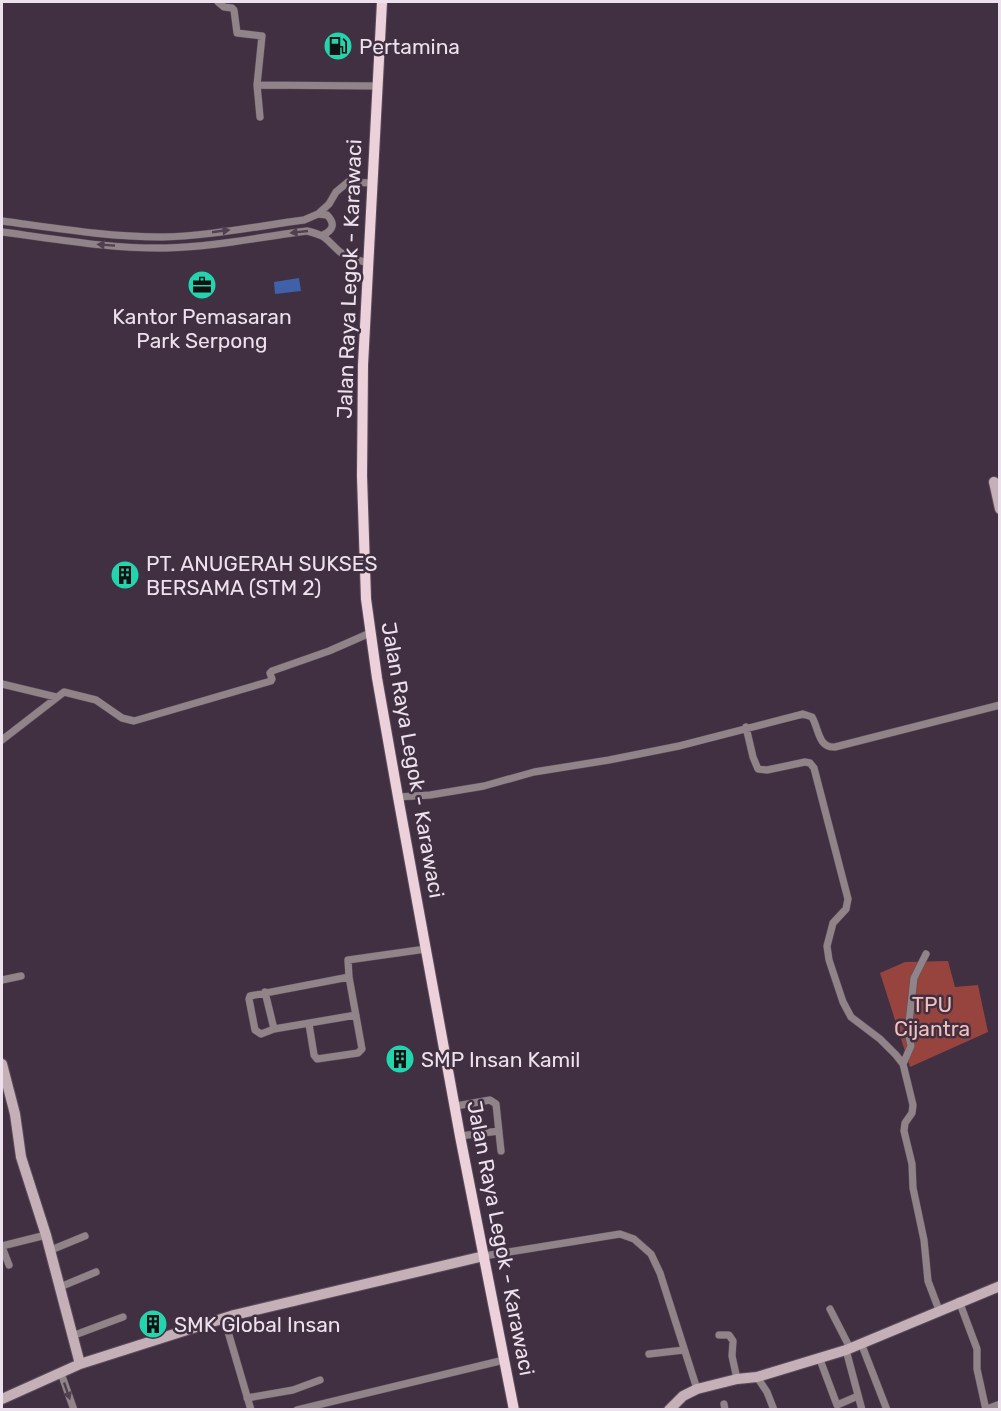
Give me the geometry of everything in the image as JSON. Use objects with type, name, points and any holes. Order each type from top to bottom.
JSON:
[{"type":"main road","name":"Jalan Raya Legok - Karawaci","points":[[382,2],[363,365],[362,476],[366,599],[398,797],[460,1136],[514,1410]]},
{"type":"street","points":[[218,2],[234,10],[237,33],[262,36],[257,86],[260,117]]},
{"type":"street","points":[[257,86],[377,86]]},
{"type":"street","points":[[2,221],[97,233],[176,236],[304,219],[318,214],[329,204],[336,192],[348,182],[372,183]]},
{"type":"street","points":[[318,214],[327,215],[332,220],[333,226],[330,232],[323,235]]},
{"type":"street","points":[[275,224],[277,235]]},
{"type":"street","points":[[2,232],[96,244],[164,248],[307,231],[323,235],[341,253],[350,258],[368,263]]},
{"type":"street","points":[[176,236],[176,247]]},
{"type":"street","points":[[163,237],[164,248]]},
{"type":"street","points":[[994,482],[999,509]]},
{"type":"street","points":[[2,740],[64,692],[96,700],[122,718],[134,721],[271,681],[272,671],[329,651],[370,633]]},
{"type":"street","points":[[2,684],[56,697]]},
{"type":"street","points":[[398,797],[430,795],[484,786],[534,772],[679,746],[746,727],[807,714],[816,724],[824,744],[836,747],[999,705]]},
{"type":"street","points":[[746,727],[758,770],[805,762],[810,763],[814,768],[848,899],[846,909],[836,919],[827,946],[831,967],[850,1017],[886,1044],[903,1064],[913,1105],[904,1131],[912,1164],[912,1188],[924,1240],[928,1281],[939,1310]]},
{"type":"street","points":[[309,1024],[314,1054],[317,1059],[358,1053],[362,1049],[347,963],[351,958],[426,949]]},
{"type":"street","points":[[903,1064],[911,1046],[908,1031],[914,978],[926,954]]},
{"type":"street","points":[[2,980],[21,976]]},
{"type":"street","points":[[348,977],[249,997],[255,1030],[261,1034],[274,1029],[356,1015]]},
{"type":"street","points":[[265,992],[274,1029]]},
{"type":"street","points":[[2,1064],[15,1114],[21,1158],[51,1250],[80,1364]]},
{"type":"street","points":[[456,1106],[493,1101],[497,1106],[501,1151]]},
{"type":"street","points":[[460,1136],[499,1131]]},
{"type":"street","points":[[2,1398],[80,1364],[224,1318],[484,1256],[620,1234],[634,1239],[651,1254],[660,1273],[697,1389]]},
{"type":"street","points":[[9,1265],[2,1247],[46,1235]]},
{"type":"street","points":[[51,1250],[85,1236]]},
{"type":"street","points":[[60,1287],[96,1272]]},
{"type":"street","points":[[669,1410],[682,1396],[697,1389],[736,1379],[757,1377],[848,1349],[959,1301],[999,1287]]},
{"type":"street","points":[[959,1301],[977,1349],[977,1369],[986,1409],[999,1404]]},
{"type":"street","points":[[830,1309],[848,1349],[862,1410]]},
{"type":"street","points":[[72,1336],[123,1317]]},
{"type":"street","points":[[224,1318],[250,1410]]},
{"type":"street","points":[[719,1335],[729,1335],[733,1341],[732,1356],[736,1379]]},
{"type":"street","points":[[861,1343],[887,1410]]},
{"type":"street","points":[[649,1354],[684,1350]]},
{"type":"street","points":[[819,1357],[837,1406],[858,1396]]},
{"type":"street","points":[[297,1410],[504,1360]]},
{"type":"street","points":[[61,1373],[74,1410]]},
{"type":"street","points":[[757,1377],[767,1392],[774,1410]]},
{"type":"street","points":[[247,1398],[293,1390],[320,1380]]},
{"type":"green space","name":"TPU Cijantra","points":[[948,961],[955,987],[978,985],[988,1032],[910,1067],[880,973],[905,962]]},
{"type":"water","points":[[299,278],[301,291],[275,294],[274,282]]},
{"type":"place","name":"Pertamina","points":[[338,46]]},
{"type":"place","name":"Kantor Pemasaran Park Serpong","points":[[202,285]]},
{"type":"place","name":"PT. ANUGERAH SUKSES BERSAMA (STM 2)","points":[[125,575]]},
{"type":"place","name":"SMP Insan Kamil","points":[[400,1059]]},
{"type":"place","name":"SMK Global Insan","points":[[153,1324]]}]
